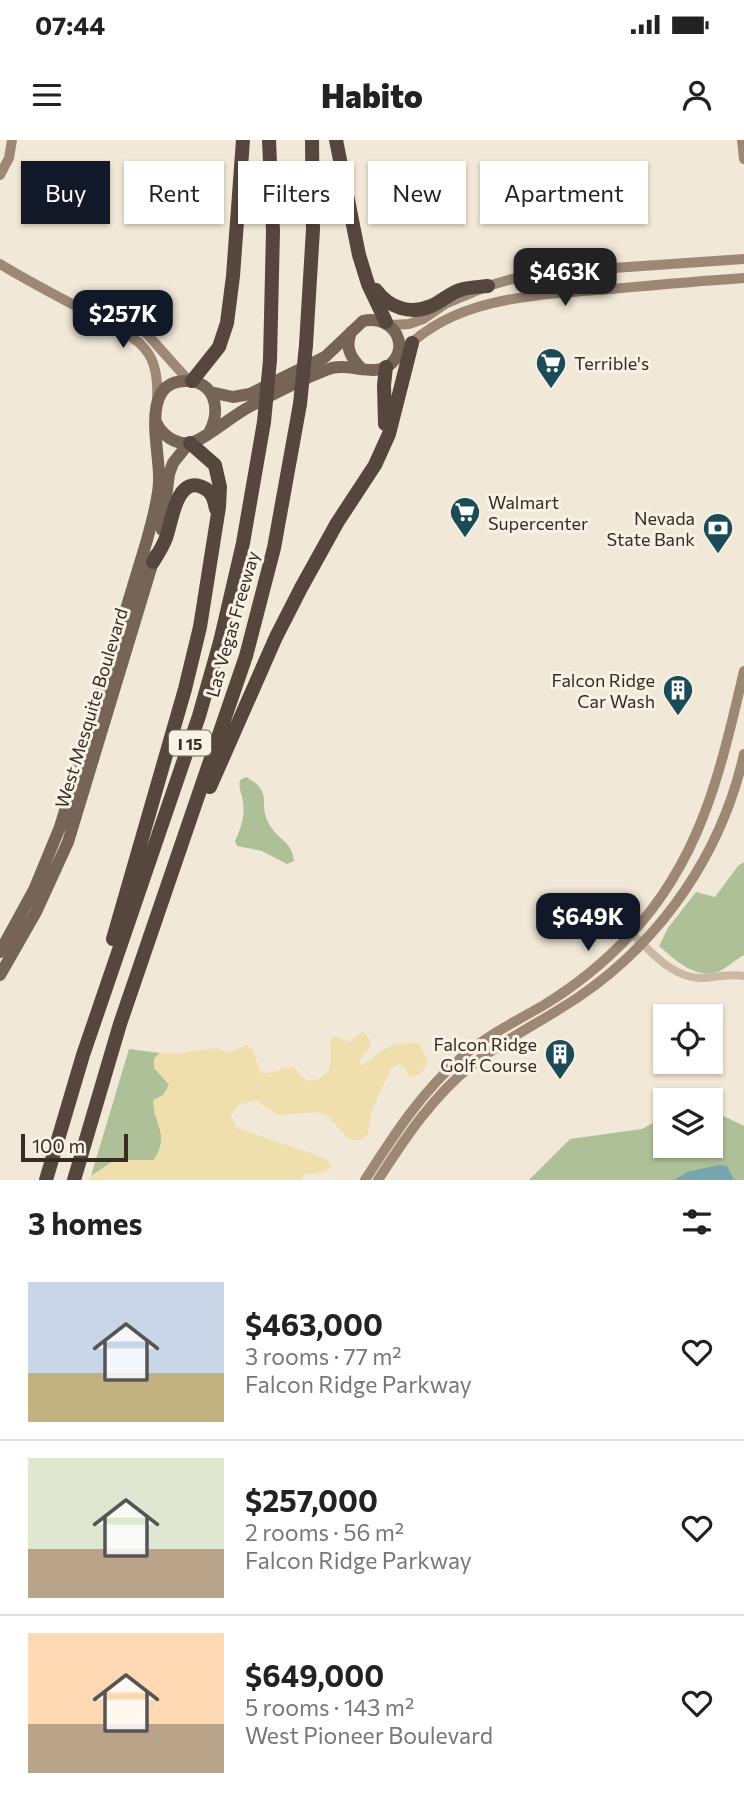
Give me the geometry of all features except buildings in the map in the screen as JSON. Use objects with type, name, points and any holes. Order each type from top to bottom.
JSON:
[{"type":"highway","points":[[199,385],[223,338],[227,323],[243,140]]},
{"type":"highway","name":"Las Vegas Freeway","points":[[46,1180],[83,1055],[199,716],[217,654],[243,543],[264,422],[270,360],[273,231],[269,140]]},
{"type":"highway","name":"Las Vegas Freeway","points":[[74,1180],[120,1024],[261,606],[291,463],[300,404],[313,229],[312,140]]},
{"type":"highway","points":[[336,140],[359,255],[368,284],[388,323]]},
{"type":"highway","points":[[359,255],[380,296],[404,310],[430,307],[458,290],[488,286]]},
{"type":"highway","points":[[169,881],[276,637],[337,523],[375,465],[389,434],[412,343]]},
{"type":"highway","points":[[384,443],[384,385],[389,365]]},
{"type":"highway","points":[[83,1055],[89,1023],[185,689],[200,627],[220,487],[215,465],[190,443]]},
{"type":"highway","points":[[153,562],[166,538],[180,495],[186,488],[192,485],[206,489],[215,500],[217,514]]},
{"type":"main road","points":[[0,175],[9,158],[12,140]]},
{"type":"main road","points":[[742,140],[744,159]]},
{"type":"main road","points":[[157,400],[170,385],[199,385],[233,397],[250,394],[325,358],[363,321],[410,324],[423,319],[445,304],[488,286],[538,275],[744,258]]},
{"type":"main road","points":[[0,264],[47,292],[129,334],[144,347],[153,364],[158,383],[155,419],[164,435],[175,441],[190,443],[201,439],[248,407],[326,370],[344,366],[371,370],[389,365],[423,332],[446,318],[519,298],[744,278]]},
{"type":"main road","points":[[84,309],[108,312],[139,329],[199,385],[216,404],[216,418],[210,431]]},
{"type":"main road","points":[[388,323],[398,342],[398,350],[389,365]]},
{"type":"main road","points":[[351,332],[348,339],[349,354],[361,368]]},
{"type":"main road","name":"West Mesquite Boulevard","points":[[0,952],[34,890],[60,827],[147,540],[157,503],[159,481],[155,419]]},
{"type":"main road","name":"West Mesquite Boulevard","points":[[0,975],[36,912],[68,842],[164,523],[169,474],[173,463],[190,443]]},
{"type":"main road","points":[[365,1180],[407,1115],[434,1083],[487,1038],[571,987],[632,934],[682,865],[699,831],[723,761],[744,671]]},
{"type":"main road","points":[[378,1180],[415,1124],[470,1066],[582,995],[643,944],[672,909],[698,871],[731,801],[744,754]]},
{"type":"street","points":[[632,934],[668,967],[684,977],[703,978],[730,974],[744,976]]},
{"type":"green space","points":[[246,777],[263,793],[264,810],[269,824],[291,849],[294,861],[287,864],[262,851],[237,846],[235,841],[243,813],[240,780]]},
{"type":"green space","points":[[744,862],[744,955],[720,971],[703,973],[687,968],[659,946],[668,928],[696,892],[715,897]]},
{"type":"green space","points":[[129,1049],[160,1053],[154,1059],[169,1085],[154,1113],[160,1125],[160,1148],[154,1160],[115,1160],[91,1176]]},
{"type":"green space","points":[[723,1116],[744,1126],[744,1180],[529,1180],[570,1139],[642,1129],[653,1123],[653,1158],[723,1158]]},
{"type":"sand","points":[[363,1031],[371,1046],[359,1060],[362,1066],[388,1047],[409,1043],[419,1043],[428,1062],[415,1077],[408,1075],[405,1067],[399,1064],[391,1068],[372,1110],[368,1134],[360,1140],[349,1140],[329,1117],[318,1112],[278,1115],[256,1100],[238,1105],[231,1117],[237,1128],[327,1159],[332,1166],[326,1171],[303,1175],[302,1180],[90,1180],[91,1176],[115,1160],[154,1160],[159,1151],[161,1137],[153,1100],[163,1095],[169,1085],[154,1068],[154,1059],[160,1053],[217,1048],[227,1053],[247,1045],[252,1049],[261,1073],[293,1067],[307,1081],[316,1080],[327,1073],[331,1062],[330,1041],[334,1036],[350,1042]]},
{"type":"water","points":[[719,1165],[727,1166],[734,1180],[674,1180],[687,1172]]},
{"type":"place","name":"Terrible's","points":[[551,390]]},
{"type":"place","name":"Walmart Supercenter","points":[[465,539]]},
{"type":"place","name":"Nevada State Bank","points":[[718,555]]},
{"type":"place","name":"Falcon Ridge Car Wash","points":[[678,717]]},
{"type":"place","name":"Falcon Ridge Golf Course","points":[[560,1081]]}]
